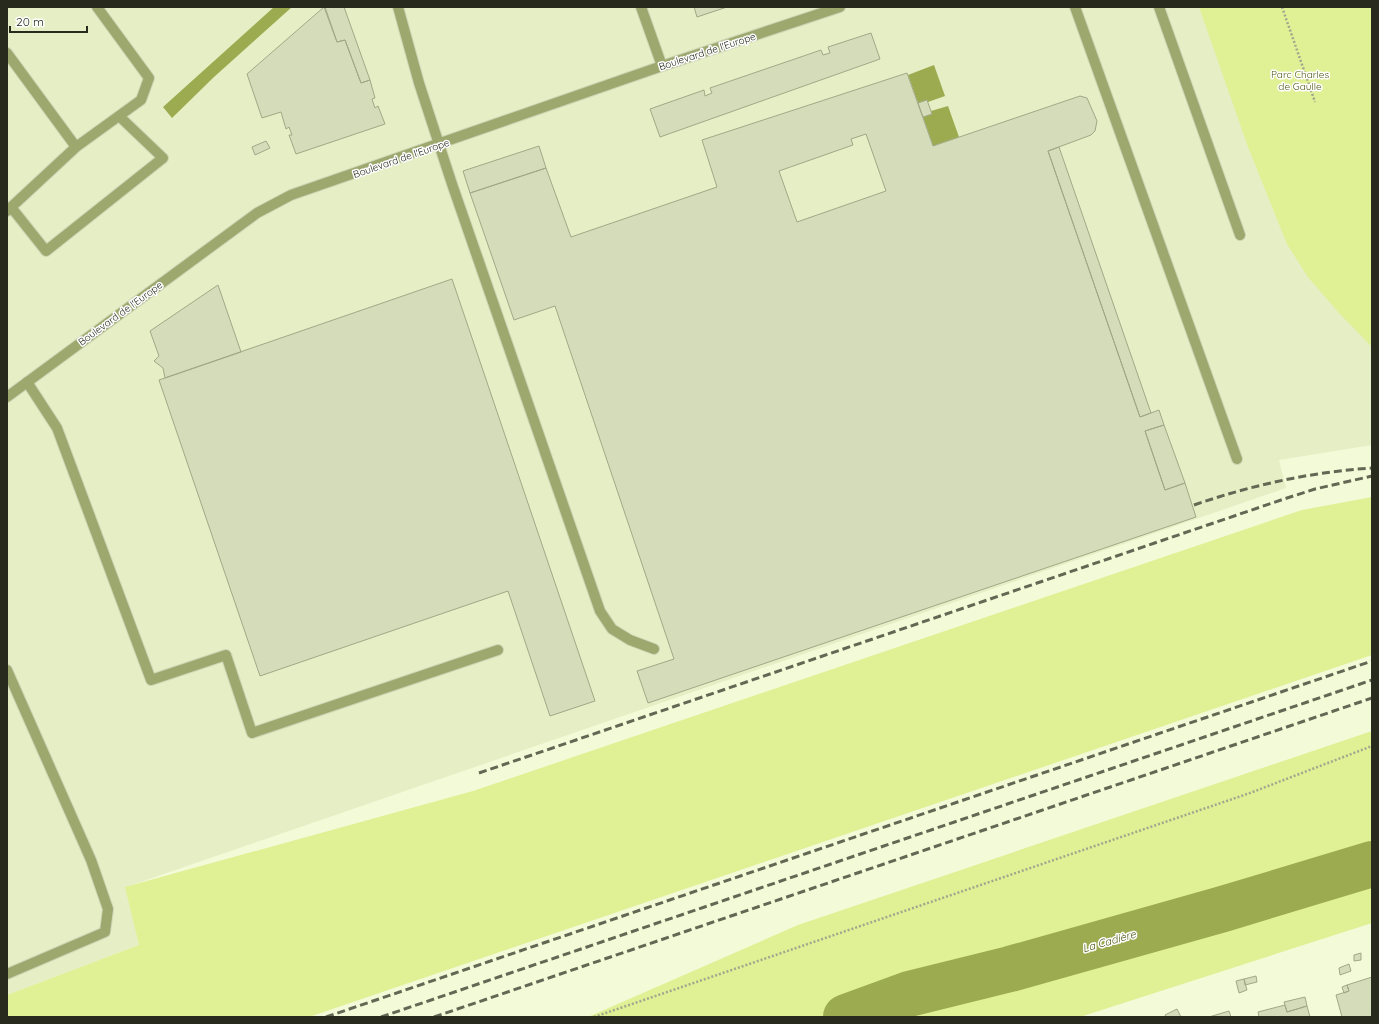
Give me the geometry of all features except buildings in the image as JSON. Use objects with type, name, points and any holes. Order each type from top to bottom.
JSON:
[{"type":"street","points":[[97,7],[149,78],[141,100],[76,147],[9,209],[46,251],[163,158],[119,116]]},
{"type":"street","points":[[398,7],[419,83],[439,144],[600,611],[612,629],[630,640],[654,649]]},
{"type":"street","points":[[641,7],[662,66]]},
{"type":"street","name":"Boulevard de l'Europe","points":[[7,397],[257,214],[291,196],[662,66],[840,7]]},
{"type":"street","points":[[1076,7],[1237,459]]},
{"type":"street","points":[[1159,7],[1240,235]]},
{"type":"street","points":[[7,53],[76,147]]},
{"type":"street","points":[[27,382],[57,428],[151,680],[226,655],[252,733],[498,650]]},
{"type":"street","points":[[7,670],[91,860],[108,908],[105,932],[7,974]]},
{"type":"path","points":[[1282,7],[1315,102]]},
{"type":"path","points":[[594,1017],[1250,793],[1372,746]]},
{"type":"shaded area","points":[[7,7],[1372,7],[1372,445],[1279,460],[1286,488],[126,887],[139,945],[7,995]]},
{"type":"shaded area","points":[[274,7],[292,7],[214,77],[172,118],[163,107]]},
{"type":"shaded area","points":[[934,65],[945,96],[928,102],[927,100],[918,103],[908,75]]},
{"type":"shaded area","points":[[948,106],[959,137],[933,146],[923,117],[932,114],[931,111]]},
{"type":"green space","name":"Parc Charles de Gaulle","points":[[1199,7],[1372,7],[1372,347],[1339,313],[1308,277],[1287,244],[1248,147]]},
{"type":"green space","points":[[1372,497],[1372,655],[309,1017],[7,1017],[7,995],[139,945],[125,887],[473,791],[1302,510]]},
{"type":"green space","points":[[1372,731],[1372,923],[1080,1017],[588,1017],[798,925]]},
{"type":"waterway","name":"La Cadière","points":[[846,1017],[909,994],[1010,969],[1223,909],[1372,864]]},
{"type":"railway","points":[[1194,505],[1238,491],[1282,480],[1372,468]]},
{"type":"railway","points":[[479,773],[1284,499],[1315,489],[1372,476]]},
{"type":"railway","points":[[326,1017],[1372,661]]},
{"type":"railway","points":[[381,1017],[1372,680]]},
{"type":"railway","points":[[434,1017],[1372,698]]}]
